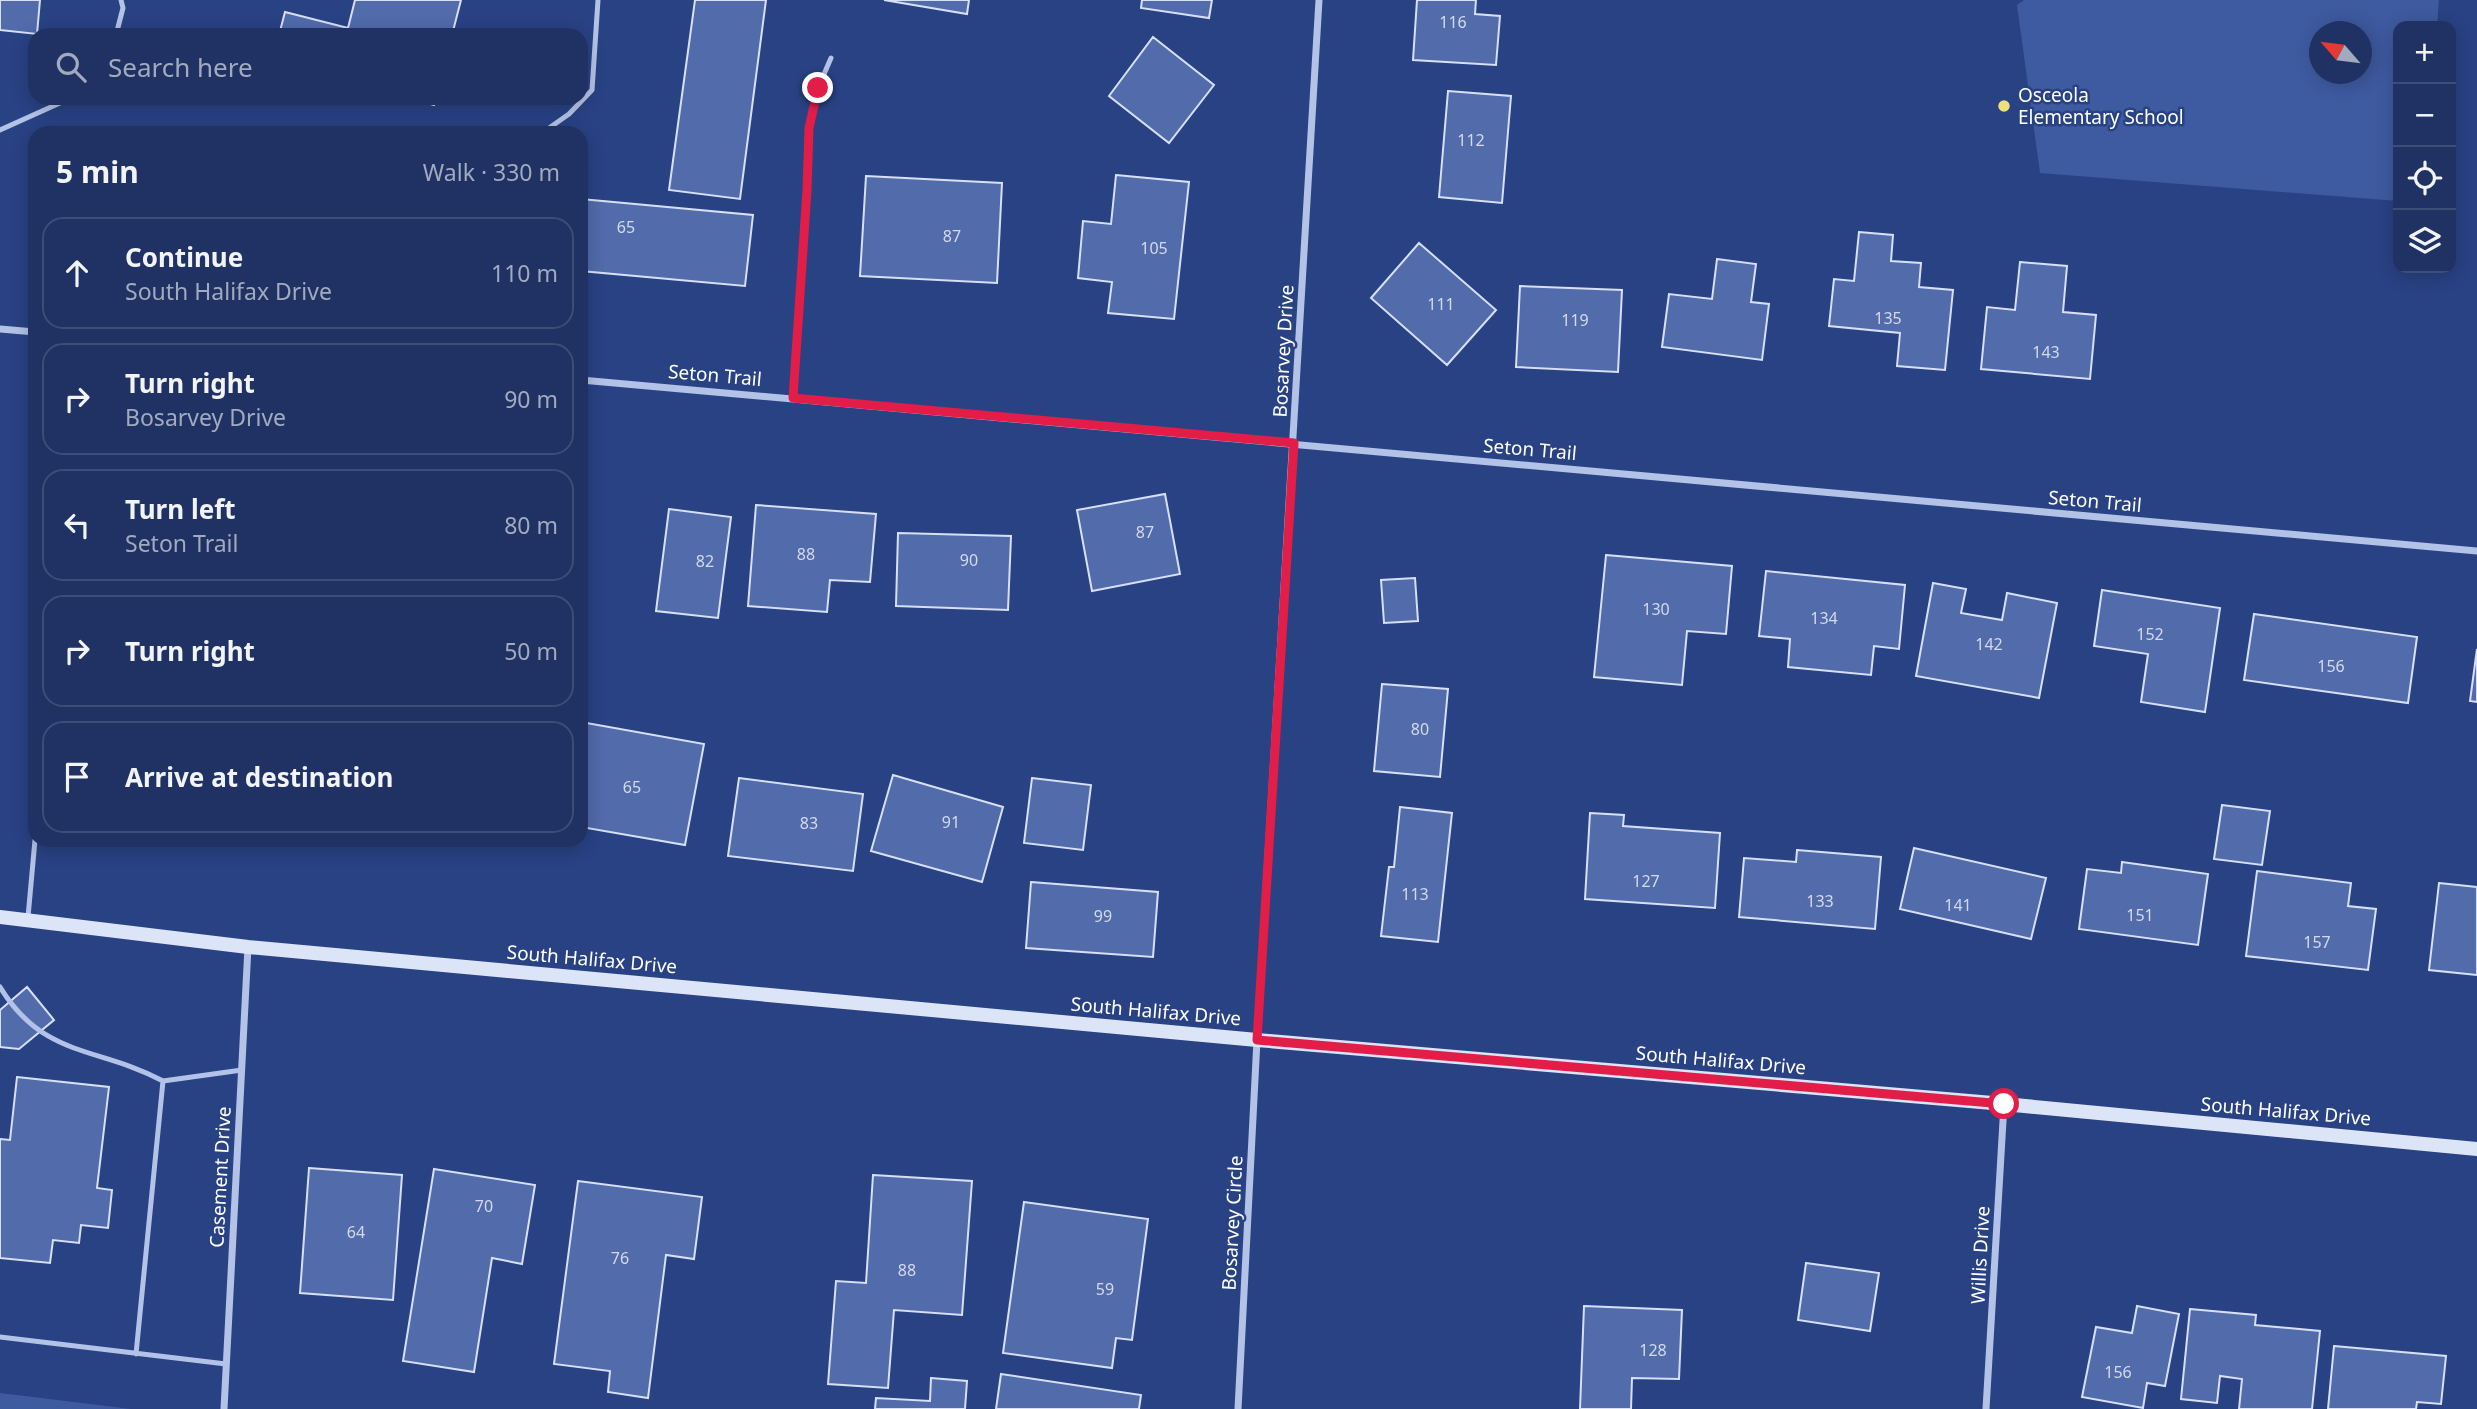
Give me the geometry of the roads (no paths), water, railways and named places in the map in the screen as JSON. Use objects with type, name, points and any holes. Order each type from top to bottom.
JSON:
[{"type":"street","name":"Bosarvey Drive","points":[[1257,1040],[1319,0]]},
{"type":"street","points":[[0,329],[28,331]]},
{"type":"street","name":"Seton Trail","points":[[588,381],[2477,551]]},
{"type":"street","name":"South Halifax Drive","points":[[0,917],[248,947],[1257,1040],[2004,1104],[2477,1149]]},
{"type":"street","name":"Casement Drive","points":[[224,1409],[248,947]]},
{"type":"street","name":"Bosarvey Circle","points":[[1238,1409],[1257,1040]]},
{"type":"street","name":"Willis Drive","points":[[1986,1409],[2004,1104]]},
{"type":"lane","points":[[118,28],[121,0]]},
{"type":"lane","points":[[588,94],[592,90],[597,0]]},
{"type":"lane","points":[[793,398],[809,128],[818,88],[831,58]]},
{"type":"lane","points":[[0,130],[55,105]]},
{"type":"lane","points":[[552,126],[578,105]]},
{"type":"lane","points":[[27,920],[34,847]]},
{"type":"lane","points":[[0,987],[10,1003],[39,1032],[73,1049],[139,1068],[163,1081],[242,1070]]},
{"type":"lane","points":[[136,1354],[163,1081]]},
{"type":"lane","points":[[0,1337],[226,1364]]},
{"type":"place","name":"Osceola Elementary School","points":[[2004,106]]}]
